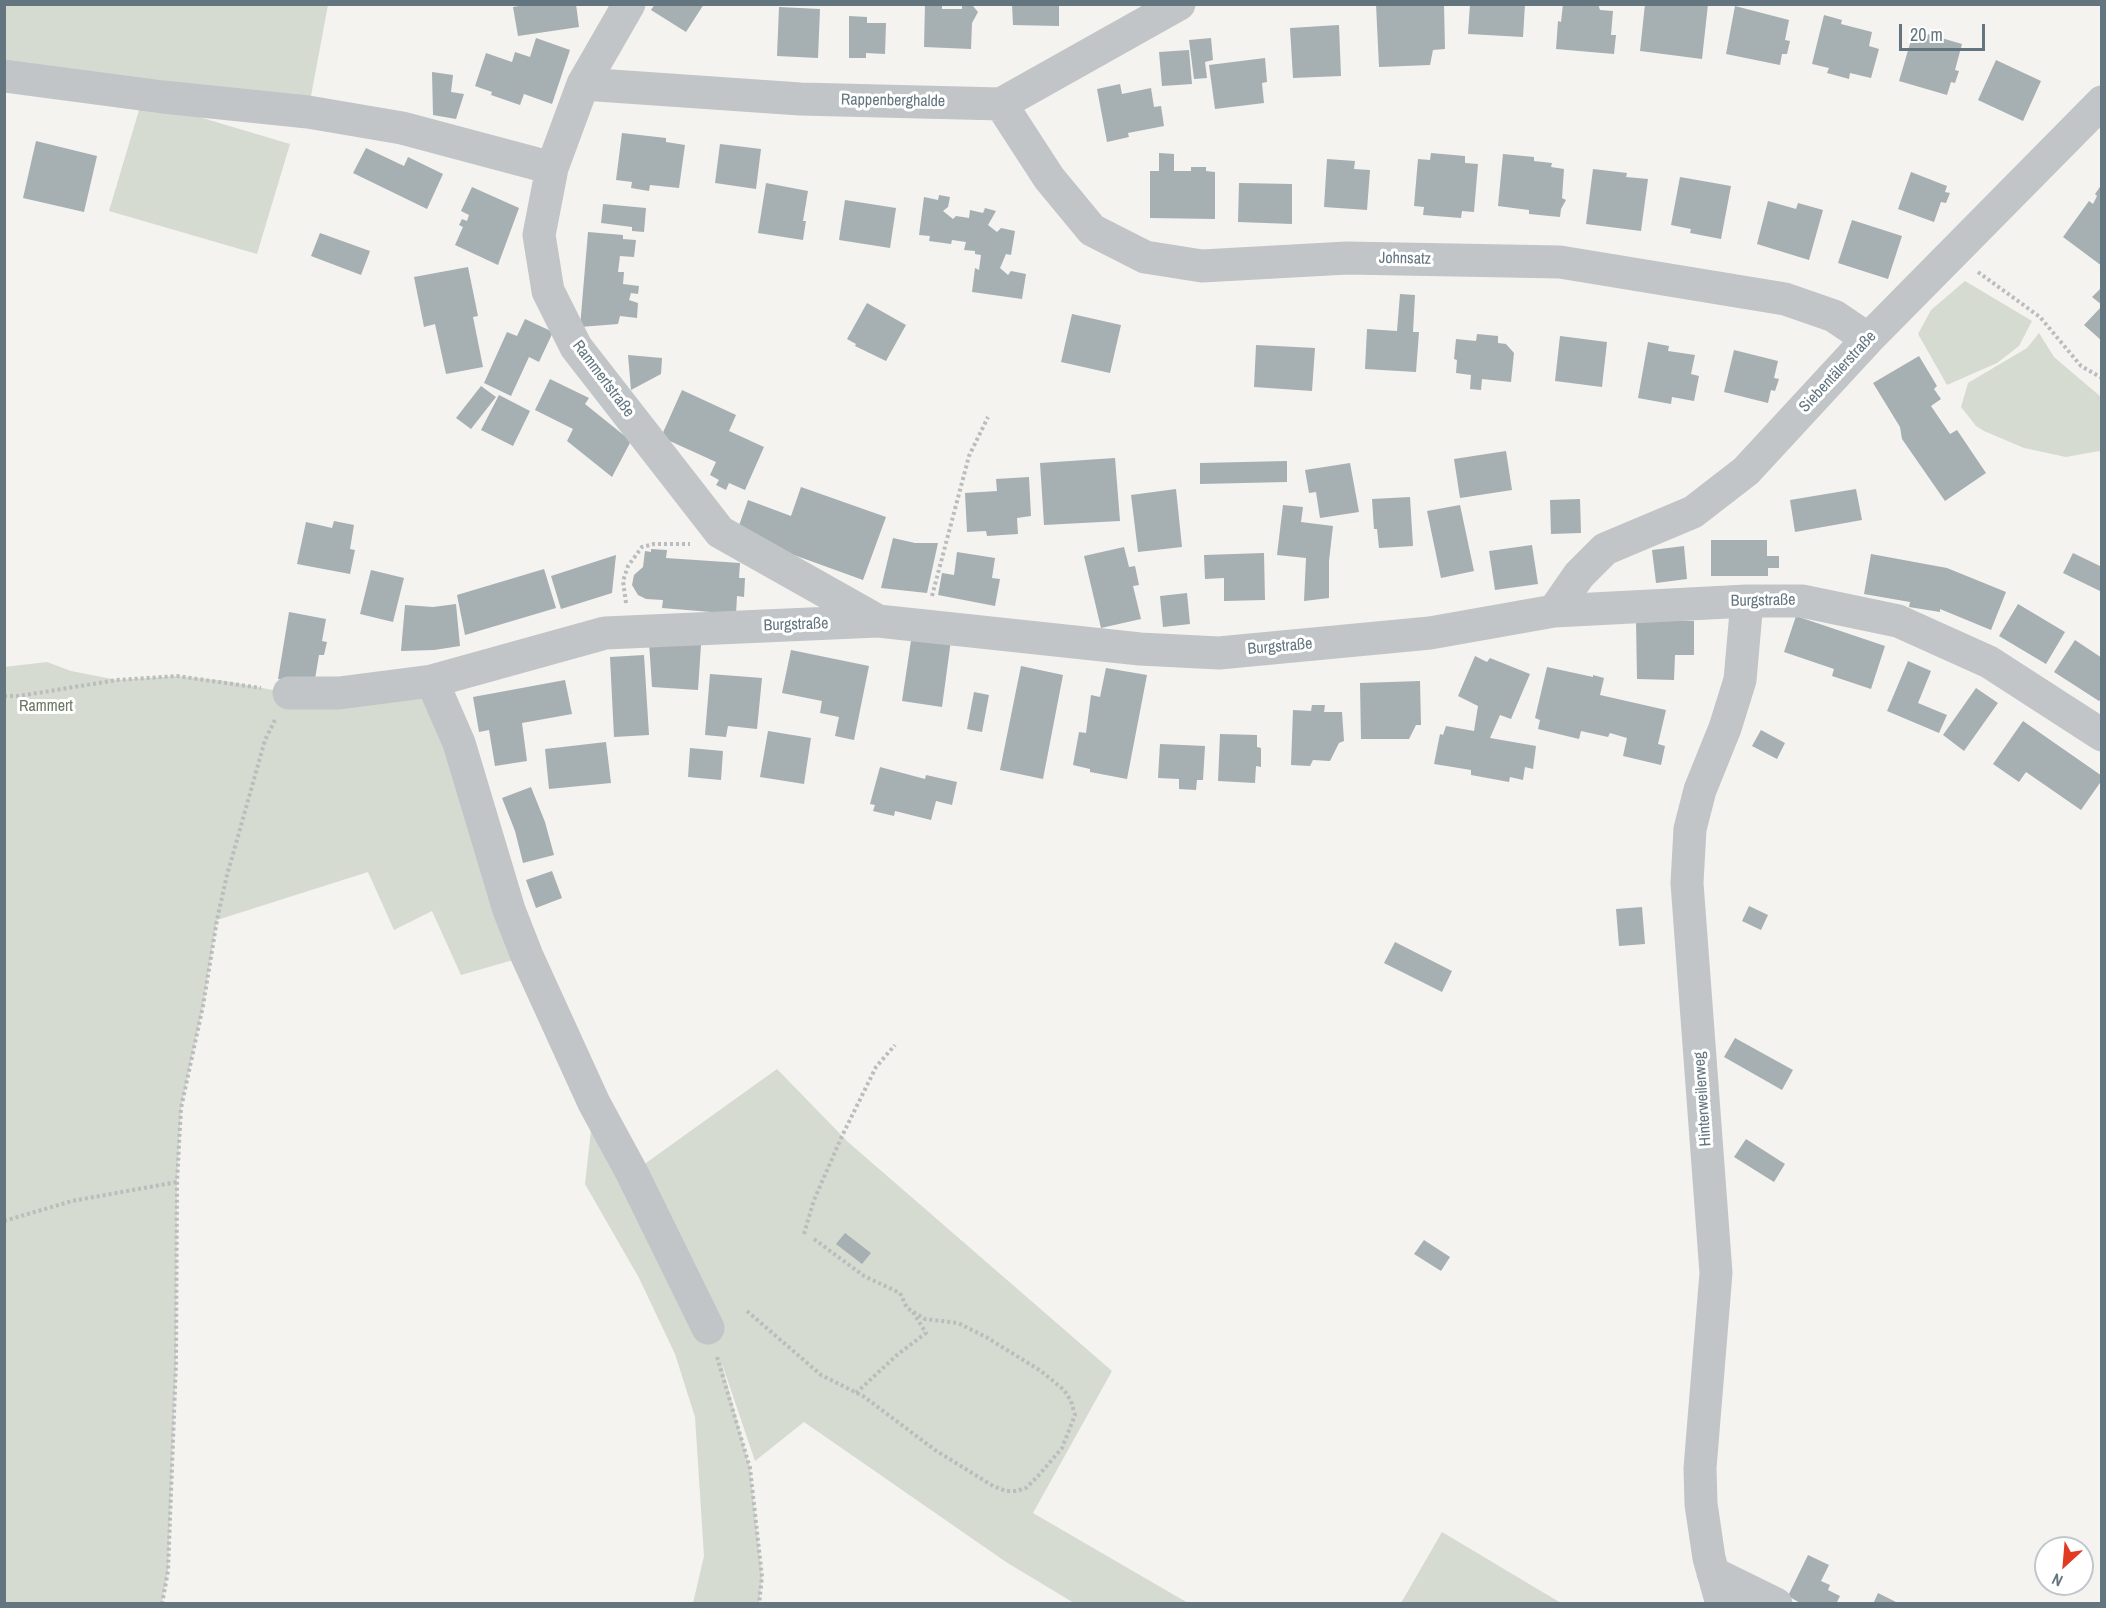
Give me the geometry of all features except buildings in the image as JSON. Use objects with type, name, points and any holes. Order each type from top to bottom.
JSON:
[{"type":"street","name":"Rammertstraße","points":[[629,4],[583,84],[552,168],[539,235],[548,291],[576,347],[720,531],[878,621]]},
{"type":"street","points":[[1001,104],[1179,4]]},
{"type":"street","points":[[4,76],[163,97],[308,112],[402,128],[552,168]]},
{"type":"street","name":"Rappenberghalde","points":[[583,84],[800,99],[1001,104]]},
{"type":"street","name":"Siebentälerstraße","points":[[1554,611],[1579,575],[1605,549],[1693,512],[1746,471],[1868,339],[2102,102]]},
{"type":"street","name":"Johnsatz","points":[[1001,104],[1049,178],[1092,230],[1145,257],[1202,266],[1347,258],[1560,262],[1785,299],[1834,316],[1868,339]]},
{"type":"street","name":"Burgstraße","points":[[289,693],[339,693],[432,681],[605,633],[878,621],[1140,649],[1219,653],[1430,633],[1554,611],[1802,600],[1898,621],[1989,662],[2102,735]]},
{"type":"street","name":"Hinterweilerweg","points":[[1717,1588],[1701,1504],[1700,1468],[1716,1273],[1687,883],[1690,829],[1700,790],[1725,728],[1740,680],[1748,601]]},
{"type":"street","points":[[432,681],[459,743],[509,910],[527,956],[594,1103],[632,1173],[708,1328]]},
{"type":"street","points":[[1717,1588],[1776,1604]]},
{"type":"path","points":[[1953,254],[2040,317],[2081,366],[2102,378]]},
{"type":"path","points":[[927,626],[936,577],[969,456],[988,417]]},
{"type":"path","points":[[623,581],[628,566],[642,547],[654,544],[699,544]]},
{"type":"path","points":[[4,696],[19,696],[117,680],[177,676],[225,681],[289,693],[265,740],[226,879],[203,1006],[181,1108],[177,1182],[176,1363],[168,1571],[162,1604]]},
{"type":"path","points":[[804,1234],[814,1200],[842,1136],[876,1067],[895,1045]]},
{"type":"path","points":[[4,1221],[72,1201],[177,1182]]},
{"type":"path","points":[[814,1239],[864,1276],[900,1293],[926,1333],[897,1355],[856,1393]]},
{"type":"path","points":[[747,1311],[821,1375],[856,1393],[935,1450],[993,1486],[1006,1491],[1026,1488],[1062,1448],[1075,1415],[1071,1401],[1064,1390],[1041,1371],[986,1336],[958,1323],[925,1319],[907,1308],[900,1293]]},
{"type":"path","points":[[708,1328],[750,1468],[762,1577],[759,1604]]},
{"type":"green space","points":[[5,5],[328,5],[308,112],[5,76]]},
{"type":"green space","points":[[142,100],[290,144],[257,254],[109,211]]},
{"type":"green space","points":[[1965,281],[2032,321],[2019,346],[1997,363],[1947,385],[1918,334],[1931,310]]},
{"type":"green space","points":[[2039,333],[2054,357],[2101,397],[2101,453],[2099,451],[2066,457],[2024,448],[1976,426],[1961,407],[1968,383],[2027,348]]},
{"type":"green space","name":"Rammert","points":[[47,662],[71,671],[117,680],[177,676],[225,681],[289,693],[432,681],[527,956],[461,975],[432,911],[394,930],[368,872],[217,920],[203,1006],[181,1108],[177,1182],[176,1363],[168,1571],[162,1603],[5,1603],[4,667]]},
{"type":"green space","points":[[777,1069],[848,1142],[1112,1371],[1033,1513],[1188,1603],[1074,1603],[1006,1562],[804,1422],[755,1461],[721,1361],[750,1468],[762,1577],[759,1603],[693,1603],[704,1556],[695,1417],[675,1354],[639,1278],[585,1184],[594,1103],[632,1173]]},
{"type":"green space","points":[[1442,1532],[1561,1603],[1401,1603]]}]
